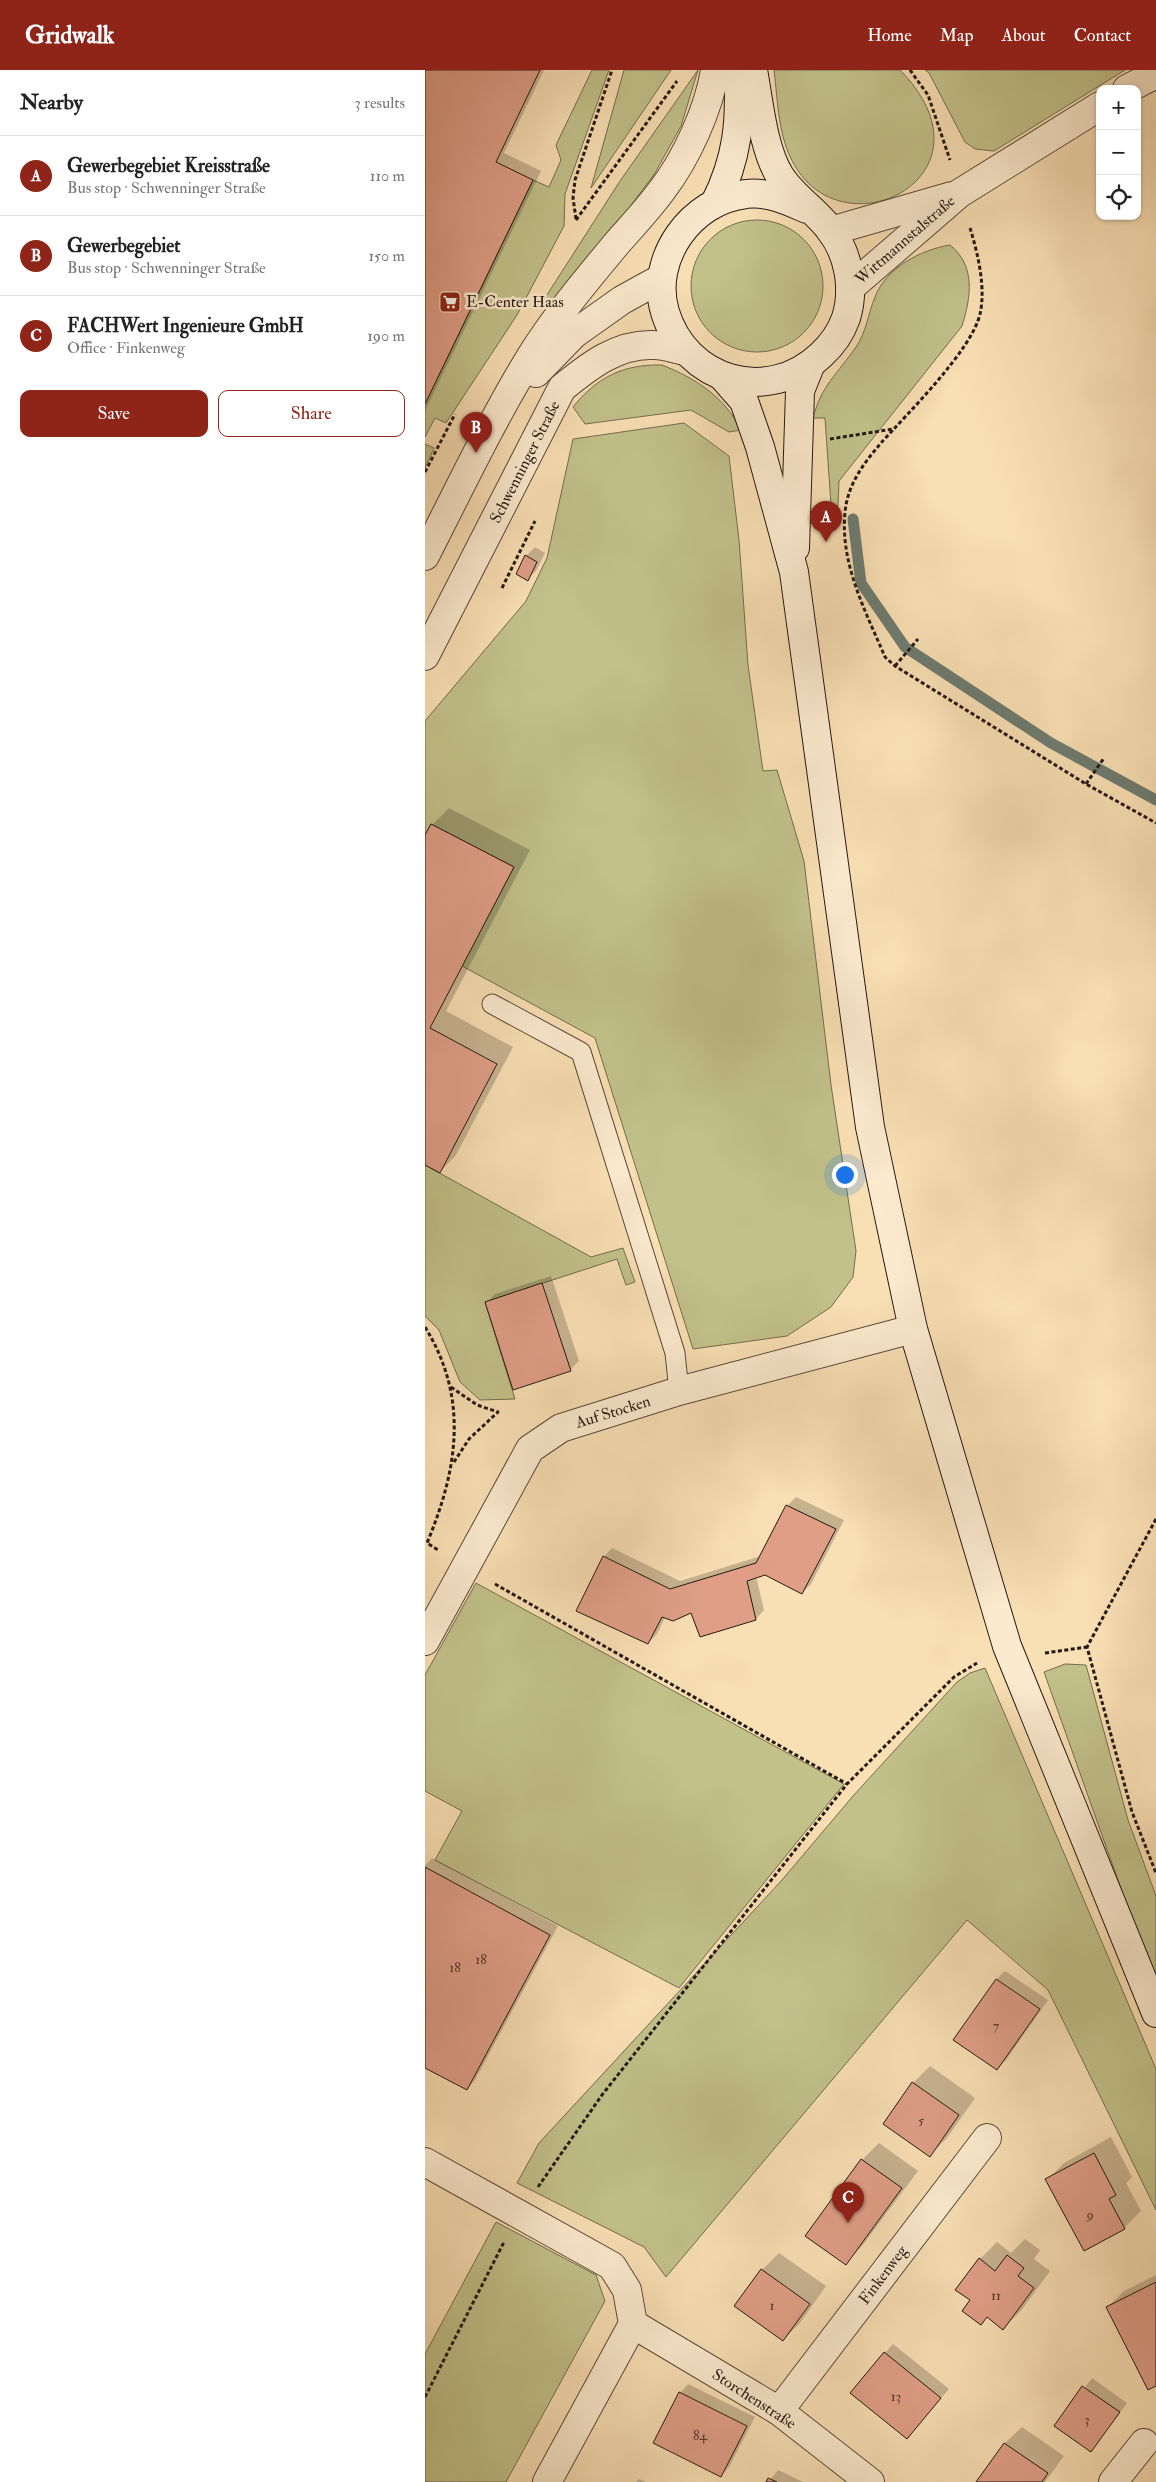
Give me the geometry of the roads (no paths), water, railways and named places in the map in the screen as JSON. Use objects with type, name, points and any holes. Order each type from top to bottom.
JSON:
[{"type":"street","points":[[425,556],[477,453],[532,356],[558,318],[663,190],[690,142],[704,110],[715,70]]},
{"type":"street","points":[[715,203],[728,177],[735,147],[740,104],[738,70]]},
{"type":"street","points":[[753,70],[768,146],[779,176],[807,209],[831,230],[845,258],[850,288],[846,318],[832,345],[810,366],[782,379],[752,382],[723,377],[702,366],[685,351],[670,329],[662,304],[661,278],[670,247],[688,221],[715,203],[746,194],[778,196],[807,209]]},
{"type":"street","points":[[1135,85],[1156,74]]},
{"type":"street","name":"Wittmannstalstraße","points":[[850,288],[961,193],[1096,109]]},
{"type":"street","name":"Wittmannstalstraße","points":[[831,230],[961,193]]},
{"type":"street","points":[[503,407],[574,334],[622,300],[661,278]]},
{"type":"street","name":"Schwenninger Straße","points":[[425,656],[562,388],[593,363],[624,349],[654,345],[685,351]]},
{"type":"street","points":[[794,572],[800,392],[810,366]]},
{"type":"street","points":[[723,377],[744,401],[760,447],[794,572],[870,1127],[913,1329],[1007,1646],[1156,2013]]},
{"type":"street","name":"Auf Stocken","points":[[425,1641],[530,1449],[561,1428],[679,1391],[913,1329]]},
{"type":"street","name":"Finkenweg","points":[[779,2411],[987,2138]]},
{"type":"street","points":[[425,2162],[612,2266],[627,2290],[633,2324],[547,2482]]},
{"type":"street","name":"Storchenstraße","points":[[633,2324],[779,2411],[870,2482]]},
{"type":"street","points":[[1113,2482],[1144,2443]]},
{"type":"lane","points":[[492,1004],[581,1052],[675,1353],[679,1391]]},
{"type":"waterway","points":[[853,519],[861,583],[905,647],[1051,743],[1156,800]]},
{"type":"place","name":"E-Center Haas","points":[[450,302]]},
{"type":"place","name":"Gewerbegebiet","points":[[476,453]]},
{"type":"place","name":"Gewerbegebiet Kreisstraße","points":[[826,542]]},
{"type":"place","name":"FACHWert Ingenieure GmbH","points":[[848,2223]]}]
